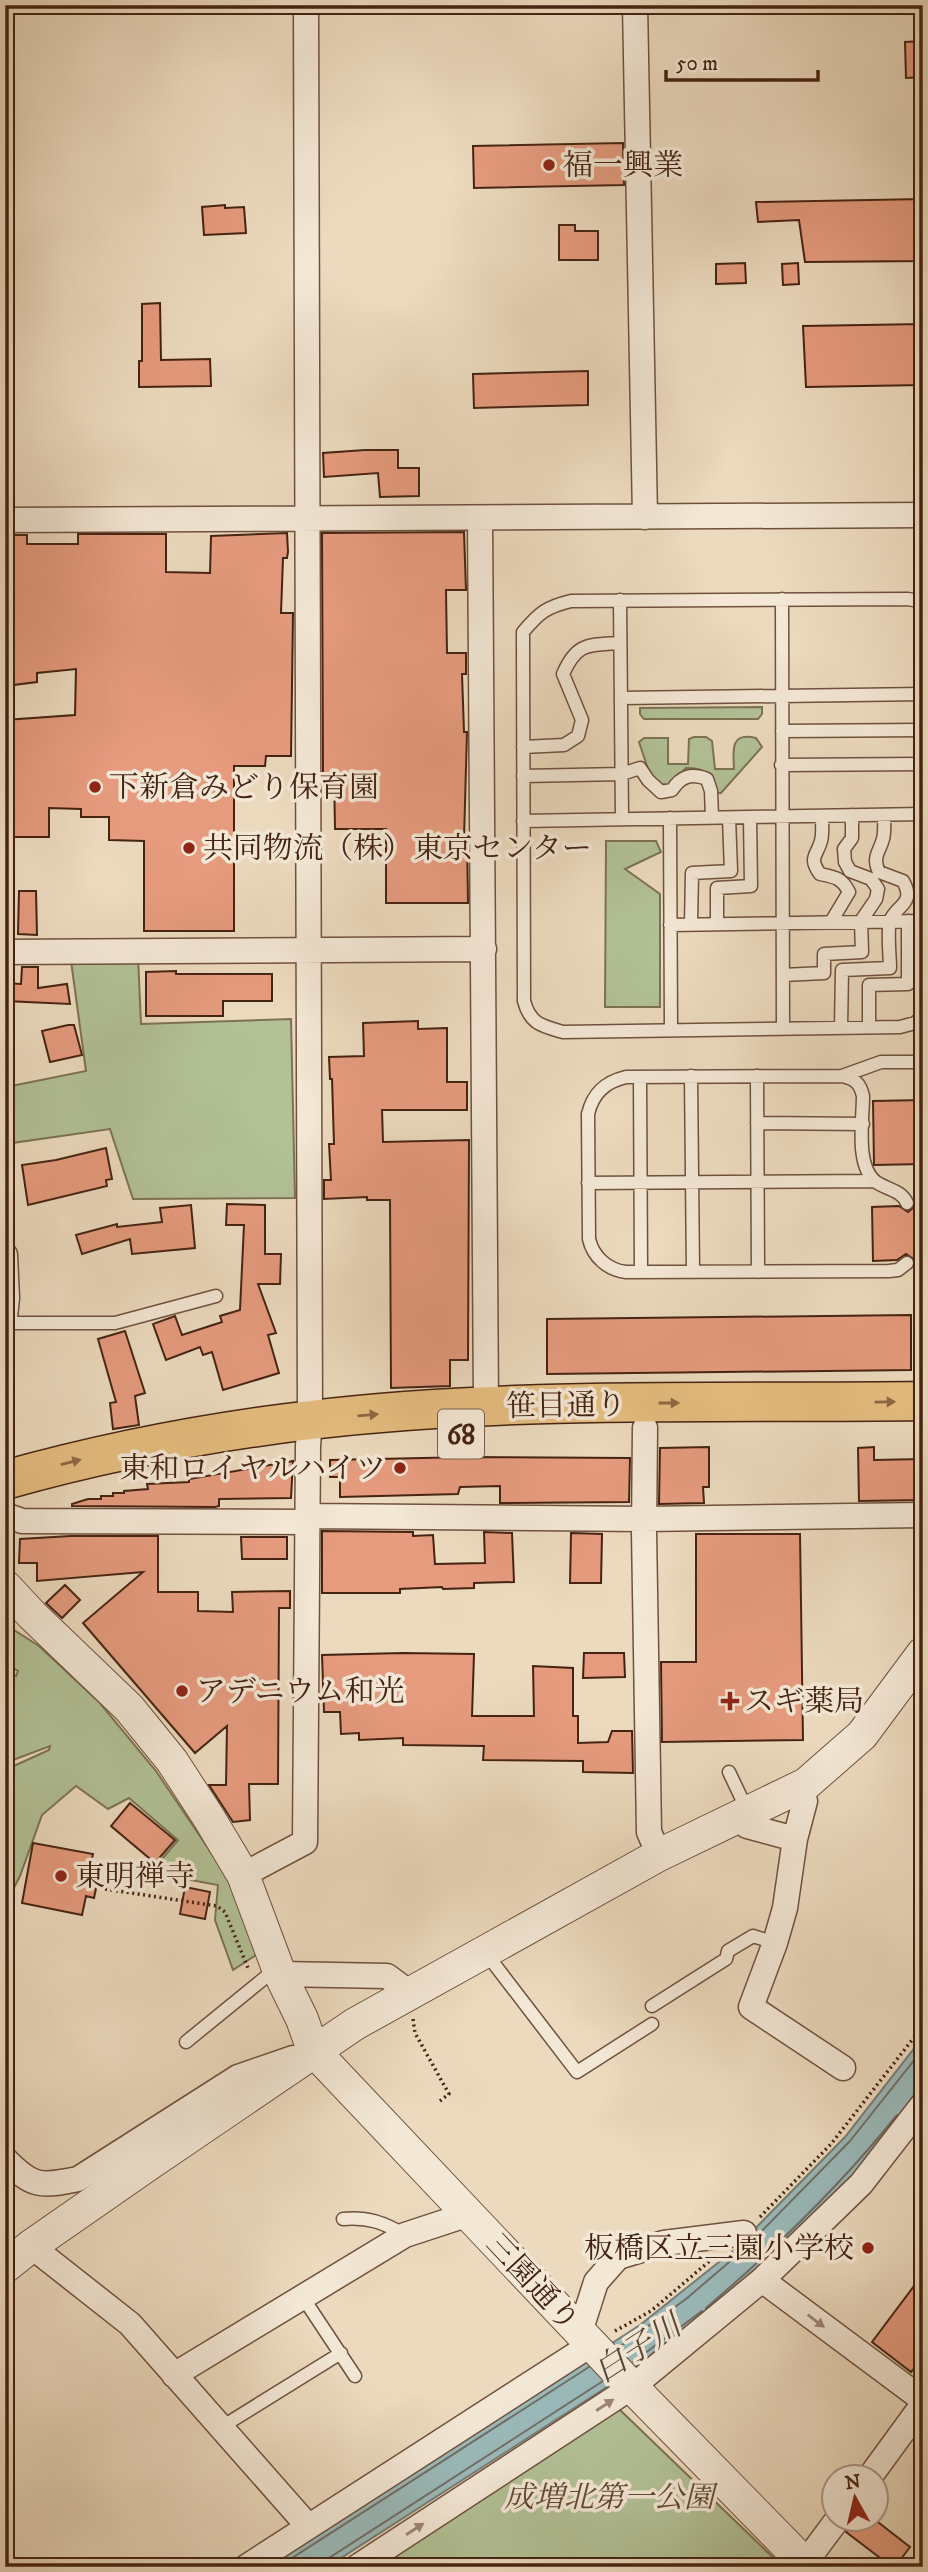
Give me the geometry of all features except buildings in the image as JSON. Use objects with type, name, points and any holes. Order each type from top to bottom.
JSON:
[{"type":"main road","name":"笹目通り","points":[[5,1505],[309,1433],[486,1407],[923,1401]]},
{"type":"main road","name":"笹目通り","points":[[5,1480],[75,1461],[186,1438],[309,1433],[923,1426]]},
{"type":"street","points":[[243,1875],[305,1842],[310,951],[306,5]]},
{"type":"street","points":[[635,5],[645,517]]},
{"type":"street","points":[[5,520],[923,515]]},
{"type":"street","points":[[480,518],[486,1407]]},
{"type":"street","points":[[5,952],[484,949]]},
{"type":"street","points":[[5,1255],[5,1317]]},
{"type":"street","points":[[645,1428],[649,1832],[659,1855]]},
{"type":"street","points":[[5,1515],[22,1521],[923,1515]]},
{"type":"street","points":[[5,1586],[129,1708],[151,1734],[209,1818],[243,1875],[280,1974],[302,2019],[313,2050]]},
{"type":"street","points":[[5,2267],[31,2246],[313,2050],[408,1994],[659,1855],[800,1787],[862,1735],[923,1653]]},
{"type":"street","points":[[800,1787],[805,1801],[795,1839],[785,1908],[751,2007],[843,2068]]},
{"type":"street","points":[[744,1814],[747,1826],[795,1839]]},
{"type":"street","points":[[280,1974],[387,1976],[408,1994]]},
{"type":"street","points":[[5,2159],[23,2178],[48,2186],[78,2179],[238,2077],[313,2050]]},
{"type":"street","name":"三園通り","points":[[313,2050],[628,2383]]},
{"type":"street","points":[[358,2567],[628,2383],[762,2280],[861,2184],[923,2104]]},
{"type":"street","points":[[174,2375],[405,2235],[469,2214]]},
{"type":"street","points":[[246,2567],[589,2342],[596,2282],[618,2257],[664,2243],[744,2233]]},
{"type":"street","points":[[31,2246],[130,2324],[308,2526]]},
{"type":"street","points":[[762,2280],[923,2402],[878,2464]]},
{"type":"street","points":[[628,2383],[806,2565],[827,2534]]},
{"type":"lane","points":[[782,599],[783,1029]]},
{"type":"lane","points":[[923,603],[908,599],[571,601],[550,606],[523,632],[524,1001],[528,1015],[542,1026],[563,1032],[900,1027],[915,1023],[923,1016]]},
{"type":"lane","points":[[620,600],[622,819]]},
{"type":"lane","points":[[523,747],[564,745],[578,736],[582,720],[564,674],[570,658],[588,645],[620,643]]},
{"type":"lane","points":[[621,698],[923,694]]},
{"type":"lane","points":[[782,731],[923,730]]},
{"type":"lane","points":[[781,765],[923,764]]},
{"type":"lane","points":[[523,776],[622,774],[640,768],[661,792],[672,790],[678,780],[697,775],[707,779],[711,791],[712,817]]},
{"type":"lane","points":[[523,821],[923,814]]},
{"type":"lane","points":[[841,1028],[842,970],[890,968],[890,921],[905,902],[908,890],[904,881],[879,872],[875,863],[876,853],[884,838],[884,815]]},
{"type":"lane","points":[[822,816],[822,840],[813,854],[814,866],[820,874],[836,877],[845,883],[849,892],[831,922]]},
{"type":"lane","points":[[783,975],[824,974],[824,954],[862,953],[861,921],[876,899],[878,888],[871,878],[850,871],[845,862],[844,849],[852,838],[852,816]]},
{"type":"lane","points":[[717,924],[717,888],[751,886],[750,817]]},
{"type":"lane","points":[[670,818],[671,1030]]},
{"type":"lane","points":[[691,924],[692,873],[731,870],[729,818]]},
{"type":"lane","points":[[869,1027],[869,985],[908,984],[908,921]]},
{"type":"lane","points":[[670,925],[923,921]]},
{"type":"lane","points":[[842,1076],[881,1062],[923,1062]]},
{"type":"lane","points":[[691,1076],[693,1272]]},
{"type":"lane","points":[[875,1181],[864,1166],[861,1086],[853,1079],[842,1076],[691,1076],[612,1080],[592,1100],[588,1114],[588,1231],[591,1247],[600,1260],[612,1269],[626,1272],[888,1271],[898,1270],[907,1263]]},
{"type":"lane","points":[[757,1076],[758,1272]]},
{"type":"lane","points":[[639,1077],[641,1272]]},
{"type":"lane","points":[[757,1123],[863,1124]]},
{"type":"lane","points":[[588,1183],[875,1181],[900,1193],[907,1203]]},
{"type":"lane","points":[[5,1323],[115,1323],[216,1296]]},
{"type":"lane","points":[[729,1772],[744,1814]]},
{"type":"lane","points":[[652,2006],[726,1959],[728,1951],[753,1936],[775,1943]]},
{"type":"lane","points":[[485,1952],[577,2072],[652,2024]]},
{"type":"lane","points":[[186,2042],[267,1976],[280,1974]]},
{"type":"lane","points":[[343,2219],[364,2217],[384,2223],[405,2235]]},
{"type":"lane","points":[[302,2296],[355,2376]]},
{"type":"lane","points":[[220,2428],[341,2353]]},
{"type":"path","points":[[105,1889],[217,1906],[225,1912],[249,1969]]},
{"type":"path","points":[[408,1994],[415,2033],[449,2094],[440,2101]]},
{"type":"path","points":[[589,2342],[651,2311],[744,2233],[831,2144],[923,2026]]},
{"type":"green space","points":[[762,707],[762,714],[758,719],[644,719],[640,714],[640,708]]},
{"type":"green space","points":[[706,737],[712,741],[715,769],[734,769],[735,744],[741,738],[756,738],[762,747],[721,793],[717,793],[711,777],[692,768],[686,768],[669,785],[660,784],[649,772],[639,742],[644,738],[668,738],[668,764],[688,764],[689,739]]},
{"type":"green space","points":[[606,841],[656,841],[661,852],[625,869],[660,894],[660,1007],[605,1007]]},
{"type":"green space","points":[[138,956],[141,1024],[291,1019],[295,1198],[133,1199],[110,1129],[12,1143],[6,1087],[86,1071],[71,961]]},
{"type":"green space","points":[[14,1630],[39,1646],[99,1702],[156,1771],[231,1882],[256,1955],[233,1970],[215,1920],[218,1885],[180,1878],[157,1865],[178,1840],[129,1798],[108,1809],[76,1786],[42,1815],[20,1876],[5,1905],[5,1770],[49,1750],[50,1746],[5,1763],[5,1669],[16,1676],[18,1671],[5,1663],[5,1643]]},
{"type":"green space","name":"成増北第一公園","points":[[618,2408],[783,2567],[379,2567]]},
{"type":"water","name":"白子川","points":[[923,2037],[923,2094],[874,2155],[773,2260],[638,2367],[327,2567],[265,2567],[640,2325],[734,2250],[845,2137]]},
{"type":"place","name":"福一興業","points":[[549,165]]},
{"type":"place","name":"下新倉みどり保育園","points":[[95,787]]},
{"type":"place","name":"共同物流（株）東京センター","points":[[189,848]]},
{"type":"place","name":"東和ロイヤルハイツ","points":[[400,1468]]},
{"type":"place","name":"アデニウム和光","points":[[182,1691]]},
{"type":"place","name":"スギ薬局","points":[[730,1701]]},
{"type":"place","name":"東明禅寺","points":[[61,1876]]},
{"type":"place","name":"板橋区立三園小学校","points":[[868,2248]]}]
